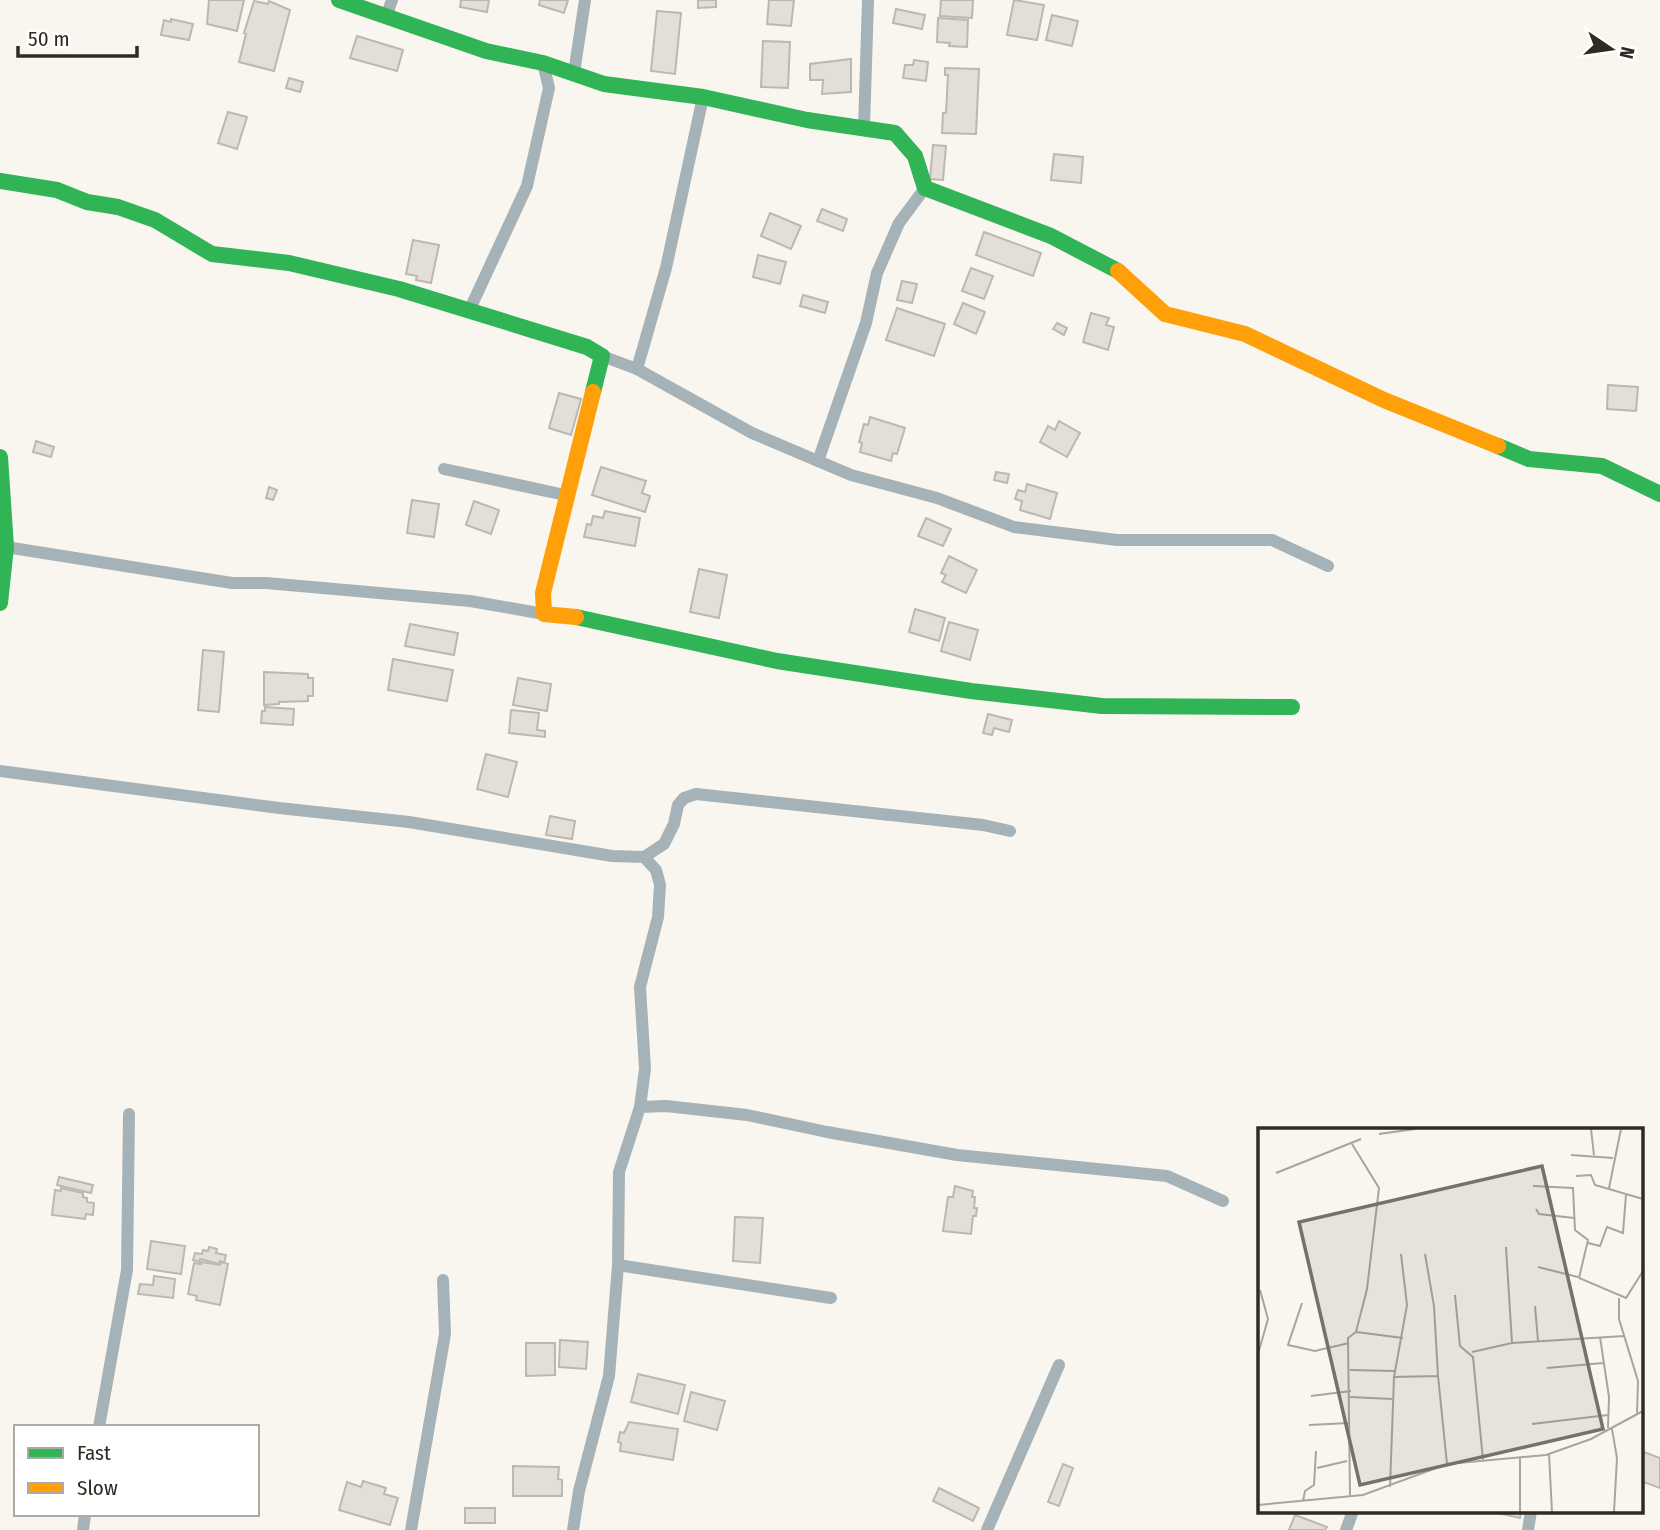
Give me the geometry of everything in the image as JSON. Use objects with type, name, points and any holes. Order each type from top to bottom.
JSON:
[{"type":"street","points":[[339,0],[486,51],[543,63],[604,84],[703,97],[807,120],[895,133],[915,156],[925,188]]},
{"type":"street","points":[[386,17],[392,0]]},
{"type":"street","points":[[574,73],[585,0]]},
{"type":"street","points":[[864,128],[868,0]]},
{"type":"street","points":[[469,311],[527,186],[549,88],[543,63]]},
{"type":"street","points":[[637,369],[666,268],[703,97]]},
{"type":"street","points":[[0,181],[57,190],[87,202],[118,207],[155,220],[212,254],[289,263],[399,289],[587,347],[602,356],[637,369],[752,433],[850,475],[937,498],[1014,527],[1117,540],[1272,540],[1328,566]]},
{"type":"street","points":[[818,461],[866,323],[877,273],[899,223],[925,188]]},
{"type":"street","points":[[925,188],[1063,242],[1123,274],[1165,314],[1245,334],[1384,400],[1529,459],[1602,466],[1660,494]]},
{"type":"street","points":[[544,614],[543,593],[565,495],[602,356]]},
{"type":"street","points":[[0,457],[6,547],[0,603]]},
{"type":"street","points":[[444,469],[565,495]]},
{"type":"street","points":[[6,547],[232,583],[266,583],[470,601],[581,618],[777,661],[971,691],[1102,706],[1292,707]]},
{"type":"street","points":[[0,771],[279,808],[409,822],[612,856],[643,857],[664,844],[674,824],[678,805],[684,798],[696,794],[983,825],[1010,831]]},
{"type":"street","points":[[573,1530],[579,1491],[609,1376],[618,1265],[619,1172],[640,1107],[645,1069],[640,987],[658,916],[660,885],[656,870],[643,857]]},
{"type":"street","points":[[640,1107],[666,1106],[747,1115],[957,1155],[1167,1176],[1223,1201]]},
{"type":"street","points":[[99,1425],[127,1270],[129,1114]]},
{"type":"street","points":[[618,1265],[831,1298]]},
{"type":"street","points":[[411,1530],[445,1334],[443,1280]]},
{"type":"street","points":[[987,1530],[1059,1365]]},
{"type":"street","points":[[1346,1530],[1353,1512]]},
{"type":"street","points":[[1528,1530],[1531,1512]]},
{"type":"building","points":[[209,0],[244,0],[237,31],[207,24]]},
{"type":"building","points":[[461,0],[489,0],[487,12],[460,7]]},
{"type":"building","points":[[540,0],[568,0],[564,13],[539,5]]},
{"type":"building","points":[[698,0],[716,0],[716,7],[698,8]]},
{"type":"building","points":[[769,0],[794,0],[791,26],[767,24]]},
{"type":"building","points":[[941,0],[973,0],[972,18],[940,16]]},
{"type":"building","points":[[1014,0],[1044,5],[1037,40],[1007,35]]},
{"type":"building","points":[[254,1],[268,4],[269,1],[290,10],[274,71],[239,62]]},
{"type":"building","points":[[896,9],[925,15],[922,29],[893,23]]},
{"type":"building","points":[[657,11],[681,13],[675,74],[651,71]]},
{"type":"building","points":[[1052,15],[1078,21],[1072,46],[1046,40]]},
{"type":"building","points":[[938,18],[968,20],[967,47],[937,42]]},
{"type":"building","points":[[171,19],[193,24],[189,40],[161,35],[164,20],[171,22]]},
{"type":"building","points":[[357,36],[403,50],[397,71],[350,58]]},
{"type":"building","points":[[763,41],[790,42],[788,88],[761,87]]},
{"type":"building","points":[[851,59],[851,92],[822,94],[823,80],[810,80],[810,64]]},
{"type":"building","points":[[914,60],[928,62],[926,81],[903,78],[905,65],[913,65]]},
{"type":"building","points":[[945,68],[979,69],[976,134],[942,133],[948,75],[945,75]]},
{"type":"building","points":[[289,78],[303,82],[300,92],[286,88]]},
{"type":"building","points":[[228,112],[247,117],[237,149],[218,143]]},
{"type":"building","points":[[933,145],[946,146],[943,180],[930,179]]},
{"type":"building","points":[[1054,154],[1083,157],[1081,183],[1051,180]]},
{"type":"building","points":[[822,209],[847,219],[843,231],[817,221]]},
{"type":"building","points":[[770,213],[801,226],[791,249],[761,236]]},
{"type":"building","points":[[984,232],[1041,253],[1033,276],[976,255]]},
{"type":"building","points":[[413,240],[439,245],[431,283],[416,280],[417,276],[406,274]]},
{"type":"building","points":[[758,255],[786,262],[780,284],[753,277]]},
{"type":"building","points":[[971,268],[993,276],[984,299],[962,291]]},
{"type":"building","points":[[902,281],[917,284],[912,303],[897,300]]},
{"type":"building","points":[[803,295],[828,302],[825,313],[800,306]]},
{"type":"building","points":[[963,303],[985,312],[976,334],[954,324]]},
{"type":"building","points":[[897,308],[945,324],[934,356],[886,340]]},
{"type":"building","points":[[1091,313],[1109,318],[1106,325],[1114,327],[1108,350],[1083,342]]},
{"type":"building","points":[[1057,323],[1067,328],[1064,335],[1053,329]]},
{"type":"building","points":[[1608,385],[1638,387],[1636,411],[1607,409]]},
{"type":"building","points":[[559,393],[581,399],[571,435],[549,428]]},
{"type":"building","points":[[870,417],[905,428],[897,454],[893,453],[891,461],[860,452],[862,443],[859,442],[864,424],[868,425]]},
{"type":"building","points":[[1059,421],[1080,433],[1067,457],[1040,442],[1048,426],[1055,430]]},
{"type":"building","points":[[36,441],[54,447],[51,457],[33,452]]},
{"type":"building","points":[[601,467],[646,481],[642,493],[650,496],[645,512],[592,495]]},
{"type":"building","points":[[996,472],[1009,474],[1007,483],[994,480]]},
{"type":"building","points":[[1027,484],[1057,493],[1050,519],[1020,510],[1022,501],[1015,499],[1018,490],[1025,492]]},
{"type":"building","points":[[269,487],[277,490],[273,500],[266,498]]},
{"type":"building","points":[[412,500],[439,504],[434,537],[407,533]]},
{"type":"building","points":[[474,501],[499,510],[491,534],[466,525]]},
{"type":"building","points":[[605,511],[640,518],[635,546],[584,537],[587,524],[591,525],[593,516],[603,518]]},
{"type":"building","points":[[926,518],[951,529],[943,546],[918,536]]},
{"type":"building","points":[[949,556],[977,570],[966,593],[942,582],[946,575],[941,573]]},
{"type":"building","points":[[699,569],[727,575],[719,618],[690,612]]},
{"type":"building","points":[[915,609],[945,618],[939,641],[909,632]]},
{"type":"building","points":[[949,622],[978,630],[970,660],[941,651]]},
{"type":"building","points":[[410,624],[458,633],[454,655],[405,646]]},
{"type":"building","points":[[203,650],[224,652],[219,712],[198,710]]},
{"type":"building","points":[[393,659],[453,670],[447,701],[388,690]]},
{"type":"building","points":[[264,672],[308,674],[308,678],[313,678],[313,696],[308,696],[308,701],[264,705]]},
{"type":"building","points":[[518,678],[551,684],[547,711],[513,705]]},
{"type":"building","points":[[265,707],[294,709],[293,725],[261,723]]},
{"type":"building","points":[[511,710],[539,713],[537,730],[545,731],[545,737],[509,733]]},
{"type":"building","points":[[988,714],[1012,720],[1009,732],[994,728],[992,735],[983,733]]},
{"type":"building","points":[[486,754],[517,762],[508,797],[477,789]]},
{"type":"building","points":[[550,816],[575,821],[572,839],[546,835]]},
{"type":"building","points":[[59,1177],[93,1185],[91,1193],[57,1185]]},
{"type":"building","points":[[955,1186],[973,1191],[972,1197],[975,1197],[974,1208],[977,1208],[971,1234],[943,1231],[948,1197],[953,1197]]},
{"type":"building","points":[[61,1188],[83,1193],[87,1202],[94,1203],[93,1215],[86,1214],[85,1219],[52,1215],[55,1190],[61,1191]]},
{"type":"building","points":[[735,1217],[763,1218],[760,1263],[733,1261]]},
{"type":"building","points":[[151,1241],[185,1246],[181,1274],[147,1269]]},
{"type":"building","points":[[209,1247],[217,1249],[216,1253],[226,1255],[224,1263],[193,1260],[195,1253],[202,1254],[203,1250],[208,1251]]},
{"type":"building","points":[[194,1263],[228,1264],[220,1305],[196,1300],[197,1296],[188,1294]]},
{"type":"building","points":[[154,1276],[175,1279],[173,1298],[138,1294],[140,1284],[153,1285]]},
{"type":"building","points":[[560,1340],[588,1342],[586,1369],[559,1367]]},
{"type":"building","points":[[526,1343],[555,1343],[555,1375],[526,1376]]},
{"type":"building","points":[[638,1374],[685,1385],[678,1414],[631,1402]]},
{"type":"building","points":[[691,1392],[725,1401],[717,1430],[684,1421]]},
{"type":"building","points":[[629,1422],[678,1429],[673,1460],[620,1451],[620,1432],[624,1433]]},
{"type":"building","points":[[1644,1452],[1660,1458],[1660,1488],[1642,1481]]},
{"type":"building","points":[[1063,1464],[1073,1468],[1059,1506],[1048,1502]]},
{"type":"building","points":[[513,1466],[559,1467],[558,1479],[562,1480],[562,1496],[513,1496]]},
{"type":"building","points":[[363,1481],[386,1488],[384,1494],[398,1498],[390,1525],[339,1510],[347,1482],[361,1487]]},
{"type":"building","points":[[939,1488],[979,1508],[973,1521],[933,1501]]},
{"type":"building","points":[[465,1508],[495,1508],[495,1523],[465,1523]]},
{"type":"building","points":[[1498,1512],[1521,1512],[1520,1518]]},
{"type":"building","points":[[1295,1515],[1327,1527],[1325,1530],[1289,1530]]},
{"type":"traffic: fast","points":[[339,0],[486,51],[543,63],[604,84],[703,97],[807,120],[895,133],[915,156],[925,188],[1051,236],[1118,271]]},
{"type":"traffic: fast","points":[[0,181],[57,190],[87,202],[118,207],[155,220],[212,254],[289,263],[399,289],[587,347],[602,356],[593,392]]},
{"type":"traffic: fast","points":[[1498,446],[1529,459],[1602,466],[1660,494]]},
{"type":"traffic: fast","points":[[0,457],[6,547],[0,603]]},
{"type":"traffic: fast","points":[[576,617],[777,661],[971,691],[1102,706],[1292,707]]},
{"type":"traffic: slow","points":[[1118,271],[1165,314],[1245,334],[1384,400],[1498,446]]},
{"type":"traffic: slow","points":[[576,617],[544,614],[543,593],[593,392]]}]
